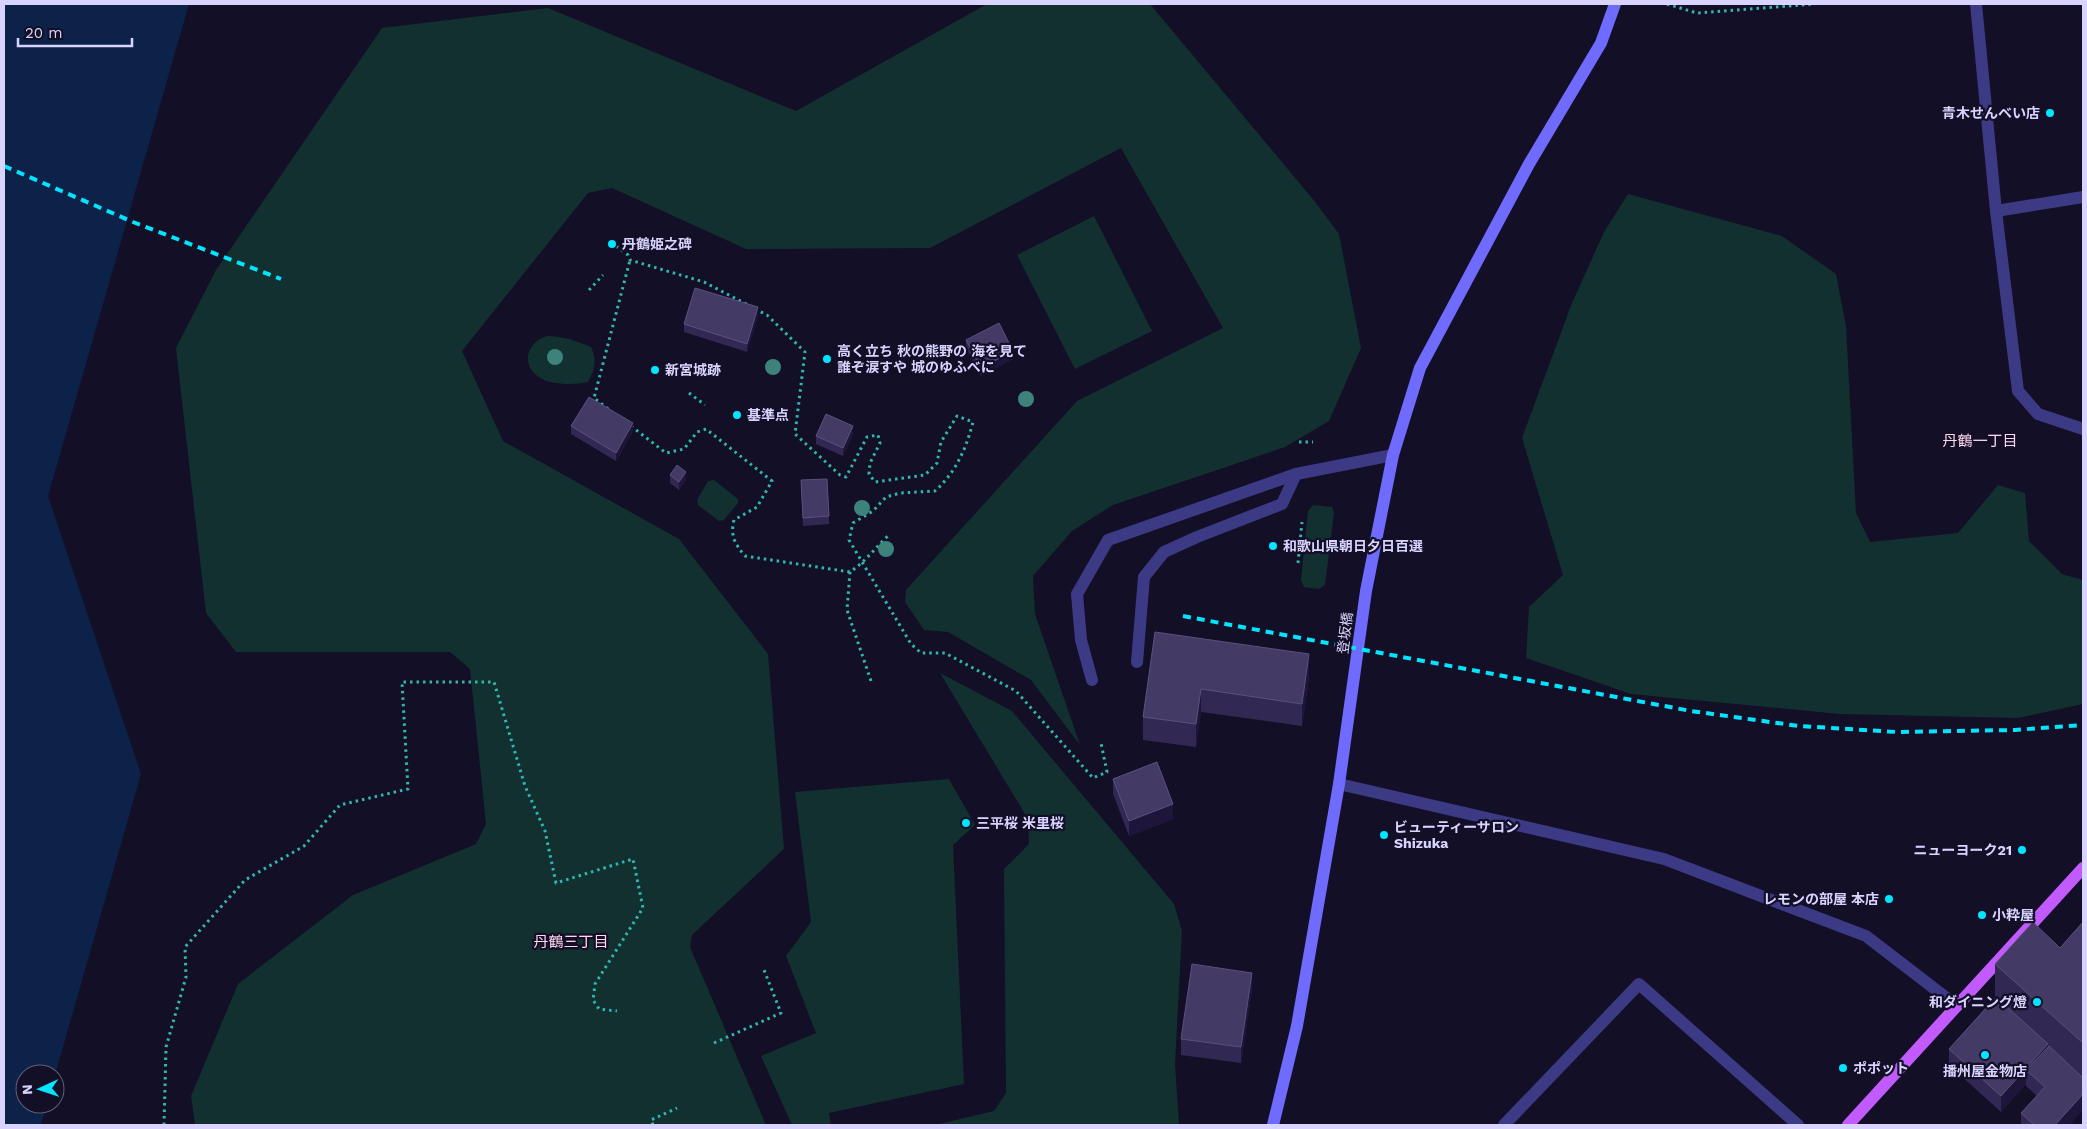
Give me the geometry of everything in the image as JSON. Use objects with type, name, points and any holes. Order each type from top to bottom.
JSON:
[{"type":"main road","points":[[1848,1125],[2083,868]]},
{"type":"street","name":"登坂橋","points":[[1273,1125],[1298,1026],[1338,784],[1366,591],[1393,455],[1420,368],[1529,164],[1601,43],[1615,4]]},
{"type":"street","points":[[1976,4],[1996,211],[2018,391],[2038,414],[2083,429]]},
{"type":"street","points":[[1996,211],[2083,197]]},
{"type":"street","points":[[1092,680],[1080,640],[1078,594],[1108,540],[1296,474],[1393,455]]},
{"type":"street","points":[[1137,662],[1144,577],[1164,552],[1282,504],[1296,474]]},
{"type":"street","points":[[1338,784],[1664,859],[1866,936],[1957,1006]]},
{"type":"street","points":[[1504,1125],[1639,984],[1798,1125]]},
{"type":"path","points":[[1667,4],[1697,13],[1815,4]]},
{"type":"path","points":[[616,246],[628,255],[630,260],[594,398],[616,415]]},
{"type":"path","points":[[630,260],[704,282],[767,315],[805,352],[795,434],[840,475],[846,477],[868,437],[878,435],[880,443],[870,463],[869,474],[875,482],[925,475],[937,463],[941,442],[958,416],[973,422],[967,447],[945,482],[935,492],[900,493],[886,497],[873,511],[853,523],[849,540],[911,644],[920,653],[945,653],[1016,691],[1093,778],[1107,772],[1101,743]]},
{"type":"path","points":[[589,290],[603,275]]},
{"type":"path","points":[[689,393],[705,405]]},
{"type":"path","points":[[630,426],[666,453],[684,449],[697,432],[706,429],[772,481],[757,507],[734,520],[731,532],[735,544],[745,556],[850,572],[863,563],[888,536]]},
{"type":"path","points":[[1298,563],[1302,521]]},
{"type":"path","points":[[850,572],[847,610],[871,681]]},
{"type":"path","points":[[164,1125],[166,1047],[186,977],[185,947],[245,880],[304,846],[340,805],[408,789],[402,682],[494,682],[525,786],[545,831],[556,883],[633,859],[643,908],[595,984],[593,1000],[599,1009],[617,1011]]},
{"type":"path","points":[[714,1043],[781,1013],[764,970]]},
{"type":"path","points":[[653,1125],[651,1120],[677,1108]]},
{"type":"green space","points":[[987,4],[1150,4],[1316,203],[1339,234],[1361,348],[1329,421],[1285,447],[1113,505],[1072,531],[1033,576],[1035,614],[1080,745],[1031,680],[948,632],[924,630],[905,602],[906,590],[1077,401],[1223,328],[1121,148],[930,248],[746,249],[612,188],[588,193],[462,351],[503,441],[679,539],[768,654],[784,849],[692,935],[690,947],[766,1125],[195,1125],[191,1096],[238,984],[353,895],[476,844],[486,824],[470,669],[450,652],[236,652],[206,613],[176,348],[216,270],[382,28],[548,8],[796,111]]},
{"type":"green space","points":[[1628,194],[1782,236],[1836,274],[1846,326],[1856,513],[1870,542],[1958,533],[1998,485],[2025,493],[2029,541],[2062,574],[2083,580],[2083,704],[2018,718],[1840,714],[1631,694],[1526,658],[1529,607],[1563,575],[1522,438],[1572,303],[1604,232]]},
{"type":"green space","points":[[1094,216],[1152,331],[1075,369],[1017,255]]},
{"type":"green space","points":[[547,336],[564,338],[591,347],[594,364],[588,382],[577,384],[558,383],[547,381],[535,374],[530,368],[528,356],[534,344]]},
{"type":"green space","points":[[714,480],[738,499],[738,503],[724,520],[719,521],[698,505],[697,500],[708,481]]},
{"type":"green space","points":[[1313,505],[1332,507],[1334,513],[1325,585],[1319,589],[1304,587],[1301,580],[1308,511]]},
{"type":"green space","points":[[940,673],[1012,711],[1174,904],[1182,931],[1175,1064],[1179,1125],[935,1125],[994,1111],[1006,1093],[1004,869],[1029,844],[1028,819]]},
{"type":"green space","points":[[949,779],[975,825],[953,845],[964,1084],[829,1113],[831,1125],[792,1125],[761,1056],[816,1033],[786,956],[811,922],[795,792]]},
{"type":"water","points":[[4,4],[189,4],[48,496],[141,774],[58,1064],[15,1064],[15,1114],[44,1114],[41,1125],[4,1125]]},
{"type":"building","points":[[695,288],[758,307],[747,344],[684,324]]},
{"type":"building","points":[[999,323],[1013,351],[981,368],[966,340]]},
{"type":"building","points":[[589,397],[633,423],[616,453],[571,426]]},
{"type":"building","points":[[826,414],[853,426],[843,448],[816,436]]},
{"type":"building","points":[[677,465],[686,472],[679,482],[670,475]]},
{"type":"building","points":[[827,479],[829,516],[803,518],[801,480]]},
{"type":"building","points":[[1155,632],[1309,654],[1302,704],[1201,689],[1196,724],[1143,717]]},
{"type":"building","points":[[1157,762],[1173,804],[1129,821],[1113,779]]},
{"type":"building","points":[[2033,922],[2060,948],[2083,922],[2083,1043],[1995,964]]},
{"type":"building","points":[[1192,964],[1252,973],[1241,1047],[1181,1039]]},
{"type":"building","points":[[1996,997],[2048,1044],[2001,1096],[1949,1049]]},
{"type":"building","points":[[2049,1046],[2083,1078],[2083,1094],[2055,1125],[2034,1125],[2021,1113],[2045,1087],[2026,1070]]},
{"type":"railway","points":[[4,166],[133,222],[281,279]]},
{"type":"railway","points":[[1183,616],[1691,711],[1799,726],[1897,732],[2015,730],[2083,725]]},
{"type":"place","name":"青木せんべい店","points":[[2050,113]]},
{"type":"place","name":"丹鶴姫之碑","points":[[612,244]]},
{"type":"place","name":"高く立ち 秋の熊野の 海を見て 誰ぞ涙すや 城のゆふべに","points":[[827,359]]},
{"type":"place","name":"新宮城跡","points":[[655,370]]},
{"type":"place","name":"基準点","points":[[737,415]]},
{"type":"place","name":"和歌山県朝日夕日百選","points":[[1273,546]]},
{"type":"place","name":"三平桜 米里桜","points":[[966,823]]},
{"type":"place","name":"ビューティーサロン Shizuka","points":[[1384,835]]},
{"type":"place","name":"ニューヨーク21","points":[[2022,850]]},
{"type":"place","name":"レモンの部屋 本店","points":[[1889,899]]},
{"type":"place","name":"小粋屋","points":[[1982,915]]},
{"type":"place","name":"和ダイニング燈","points":[[2037,1002]]},
{"type":"place","name":"播州屋金物店","points":[[1985,1055]]},
{"type":"place","name":"ポポット","points":[[1843,1068]]},
{"type":"district","name":"丹鶴一丁目","points":[[1980,441]]},
{"type":"district","name":"丹鶴三丁目","points":[[571,942]]}]
